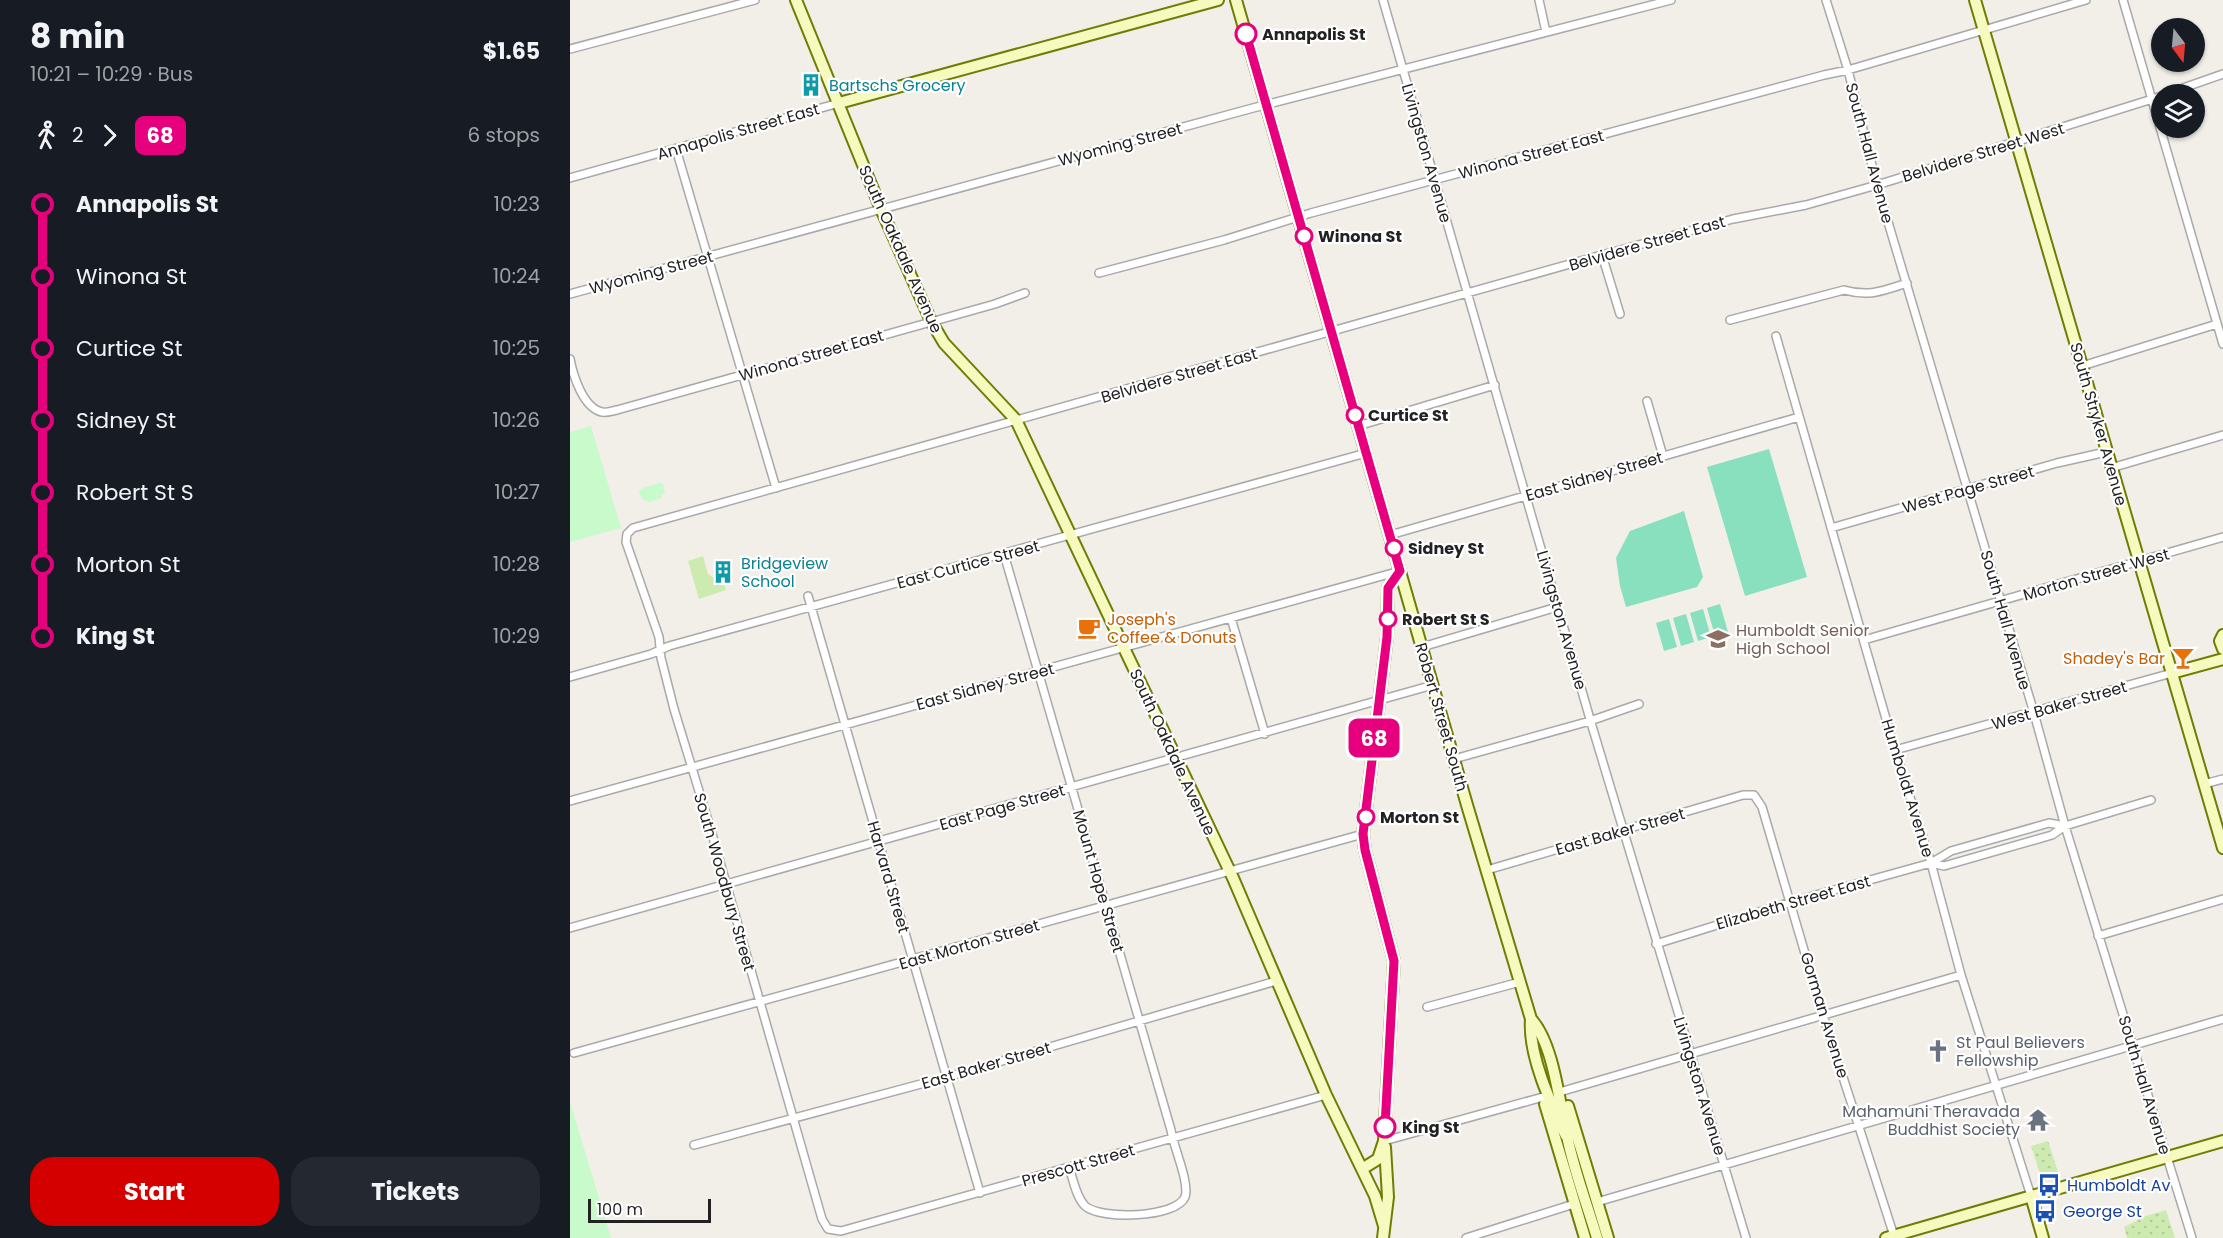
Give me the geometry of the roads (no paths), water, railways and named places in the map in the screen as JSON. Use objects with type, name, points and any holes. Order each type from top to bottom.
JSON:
[{"type":"street","points":[[570,50],[755,0]]},
{"type":"street","name":"South Oakdale Avenue","points":[[796,0],[881,209],[931,321],[944,343],[1016,420],[1229,871],[1326,1095],[1377,1201],[1384,1226]]},
{"type":"street","name":"Annapolis Street East","points":[[570,178],[1218,0]]},
{"type":"street","name":"Robert Street South","points":[[1236,0],[1531,1019],[1531,1038],[1542,1077],[1566,1136],[1597,1238]]},
{"type":"street","name":"Livingston Avenue","points":[[1383,0],[1590,721],[1746,1238]]},
{"type":"street","points":[[1539,0],[1546,32]]},
{"type":"street","name":"Wyoming Street","points":[[570,294],[1266,105],[1671,0]]},
{"type":"street","name":"South Hall Avenue","points":[[1826,0],[1848,70],[1877,185],[2034,712],[2065,826],[2192,1238]]},
{"type":"street","name":"South Stryker Avenue","points":[[1975,0],[2223,848]]},
{"type":"street","name":"Winona Street East","points":[[1099,273],[1224,240],[1298,217],[1848,70],[2086,0]]},
{"type":"street","points":[[2123,0],[2151,100]]},
{"type":"street","points":[[2194,84],[2223,74]]},
{"type":"street","name":"Belvidere Street West","points":[[1734,219],[1806,205],[1877,185],[2151,100]]},
{"type":"street","points":[[2162,138],[2223,344]]},
{"type":"street","points":[[676,149],[776,488]]},
{"type":"street","name":"Belvidere Street East","points":[[627,534],[633,528],[1734,219]]},
{"type":"street","points":[[1602,255],[1620,314]]},
{"type":"street","points":[[1731,320],[1844,290],[1871,294],[1907,283]]},
{"type":"street","name":"Winona Street East","points":[[570,359],[575,381],[591,406],[602,412],[617,410],[995,304],[1025,293]]},
{"type":"street","points":[[2082,366],[2217,324]]},
{"type":"street","name":"Humboldt Avenue","points":[[1776,336],[1895,750],[1931,863],[1961,975],[2043,1238]]},
{"type":"street","points":[[1358,426],[1495,385]]},
{"type":"street","points":[[1647,401],[1663,456]]},
{"type":"street","name":"East Sidney Street","points":[[1390,535],[1798,417]]},
{"type":"street","points":[[2111,468],[2223,435]]},
{"type":"street","name":"West Page Street","points":[[1831,528],[2106,452]]},
{"type":"street","name":"East Curtice Street","points":[[570,677],[651,654],[661,649],[1366,453]]},
{"type":"street","name":"South Woodbury Street","points":[[627,534],[626,542],[661,649],[661,658],[792,1118],[822,1220],[828,1229]]},
{"type":"street","name":"Morton Street West","points":[[1864,640],[2223,537]]},
{"type":"street","name":"Mount Hope Street","points":[[1004,554],[1140,1021],[1186,1191],[1181,1202],[1171,1208],[1122,1216],[1090,1209],[1080,1199],[1069,1167]]},
{"type":"street","points":[[1383,1238],[1388,1197],[1384,1141],[1394,961],[1365,850],[1363,834],[1387,637],[1388,588],[1400,571]]},
{"type":"street","name":"East Sidney Street","points":[[570,801],[1400,571]]},
{"type":"street","name":"Harvard Street","points":[[808,596],[980,1193]]},
{"type":"street","points":[[1389,609],[1398,601],[1408,598]]},
{"type":"street","points":[[1422,647],[1557,607]]},
{"type":"street","points":[[1232,618],[1265,734]]},
{"type":"street","points":[[2223,635],[2220,641],[2223,650]]},
{"type":"street","name":"West Baker Street","points":[[1895,750],[2223,659]]},
{"type":"street","name":"East Page Street","points":[[570,928],[1433,685]]},
{"type":"street","points":[[1454,759],[1590,721],[1639,704]]},
{"type":"street","points":[[2204,784],[2223,779]]},
{"type":"street","name":"East Baker Street","points":[[1486,870],[1623,832],[1743,795],[1754,795]]},
{"type":"street","name":"Gorman Avenue","points":[[1754,795],[1762,807],[1823,1015],[1860,1125],[1890,1237]]},
{"type":"street","name":"Elizabeth Street East","points":[[1931,863],[1944,866],[2052,835],[2065,826],[2151,800]]},
{"type":"street","name":"Elizabeth Street East","points":[[1656,944],[1791,902],[1931,863],[1950,851],[2049,823],[2065,826]]},
{"type":"street","name":"East Morton Street","points":[[574,1053],[1363,834]]},
{"type":"street","points":[[2098,936],[2223,899]]},
{"type":"street","points":[[1563,1091],[1961,975]]},
{"type":"street","name":"East Baker Street","points":[[694,1145],[947,1077],[1276,981]]},
{"type":"street","points":[[1427,1006],[1520,982]]},
{"type":"street","name":"Robert Street South","points":[[1531,1019],[1541,1031],[1563,1111],[1566,1136]]},
{"type":"street","points":[[1597,1202],[2223,1019]]},
{"type":"street","points":[[1553,1073],[1563,1091],[1608,1238]]},
{"type":"street","points":[[1542,1077],[1543,1097],[1585,1238]]},
{"type":"street","name":"Prescott Street","points":[[828,1229],[841,1231],[1326,1095]]},
{"type":"street","points":[[1384,1141],[1543,1097]]},
{"type":"street","points":[[1890,1237],[2223,1140]]},
{"type":"street","points":[[1362,1169],[1378,1159],[1384,1141]]},
{"type":"street","points":[[1466,1238],[1574,1204]]},
{"type":"place","name":"Annapolis St","points":[[1246,34]]},
{"type":"place","name":"Bartschs Grocery","points":[[811,85]]},
{"type":"place","name":"Winona St","points":[[1304,236]]},
{"type":"place","name":"Curtice St","points":[[1355,415]]},
{"type":"place","name":"Sidney St","points":[[1394,548]]},
{"type":"place","name":"Bridgeview School","points":[[723,572]]},
{"type":"place","name":"Robert St S","points":[[1388,619]]},
{"type":"place","name":"Joseph's Coffee & Donuts","points":[[1089,628]]},
{"type":"place","name":"Humboldt Senior High School","points":[[1718,639]]},
{"type":"place","name":"Shadey's Bar","points":[[2183,658]]},
{"type":"place","name":"Morton St","points":[[1366,817]]},
{"type":"place","name":"St Paul Believers Fellowship","points":[[1938,1051]]},
{"type":"place","name":"Mahamuni Theravada Buddhist Society","points":[[2038,1120]]},
{"type":"place","name":"King St","points":[[1385,1127]]},
{"type":"place","name":"Humboldt Av","points":[[2049,1185]]},
{"type":"place","name":"George St","points":[[2045,1211]]}]
